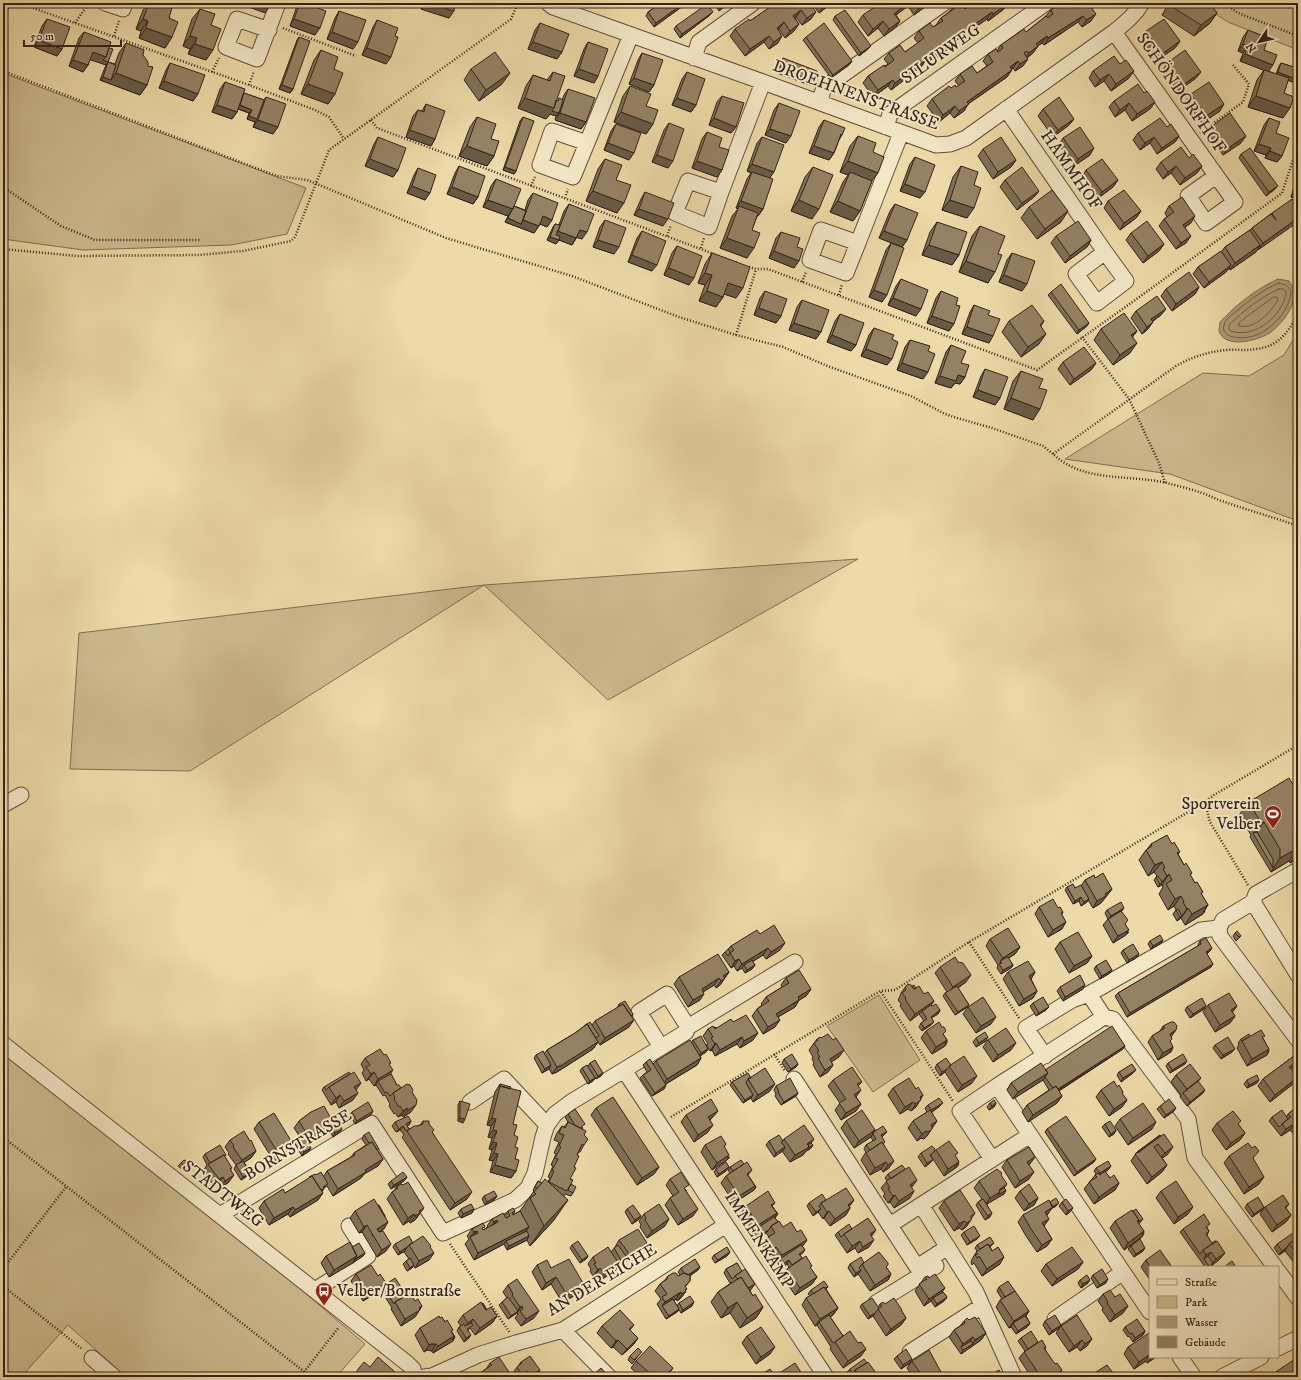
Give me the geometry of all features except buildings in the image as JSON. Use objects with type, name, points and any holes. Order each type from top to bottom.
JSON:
[{"type":"street","points":[[105,3],[123,9],[125,3]]},
{"type":"street","points":[[270,27],[278,3]]},
{"type":"street","name":"DROEHNENSTRASSE","points":[[548,3],[553,7],[936,145],[950,144],[966,138],[1114,32],[1128,21],[1142,3]]},
{"type":"street","points":[[694,58],[699,42],[753,3]]},
{"type":"street","points":[[819,102],[824,88],[944,3]]},
{"type":"street","name":"SILURWEG","points":[[886,127],[890,114],[1046,3]]},
{"type":"street","name":"SCHÖNDORFHOF","points":[[1114,32],[1216,176]]},
{"type":"street","points":[[587,143],[631,35]]},
{"type":"street","points":[[721,192],[763,82]]},
{"type":"street","name":"HAMMHOF","points":[[1006,109],[1105,252]]},
{"type":"street","points":[[858,243],[901,133]]},
{"type":"street","points":[[3,805],[21,795]]},
{"type":"street","points":[[1298,870],[1256,894],[1253,902],[1223,920],[1219,928],[1220,936],[1298,1040]]},
{"type":"street","points":[[1253,902],[1298,975]]},
{"type":"street","points":[[1044,1056],[1026,1028],[1072,1000],[1089,994],[1200,930],[1219,928]]},
{"type":"street","points":[[443,1233],[515,1200],[528,1188],[535,1173],[547,1124],[555,1114],[571,1102],[686,1032],[688,1027],[796,962]]},
{"type":"street","points":[[661,1047],[639,1012],[667,994],[688,1027]]},
{"type":"street","points":[[1089,994],[1104,1017],[1113,1019],[1188,1119],[1195,1158],[1274,1266]]},
{"type":"street","points":[[992,1159],[960,1111],[1104,1017]]},
{"type":"street","name":"STADTWEG","points":[[3,1044],[408,1364],[413,1369],[415,1377]]},
{"type":"street","points":[[624,1070],[660,1124]]},
{"type":"street","points":[[470,1102],[504,1079],[547,1124]]},
{"type":"street","points":[[794,1079],[917,1267],[951,1251]]},
{"type":"street","points":[[997,1086],[1149,1311]]},
{"type":"street","name":"BORNSTRASSE","points":[[220,1215],[371,1124],[443,1233]]},
{"type":"street","name":"IMMENKAMP","points":[[660,1124],[826,1377]]},
{"type":"street","points":[[890,1225],[1030,1135]]},
{"type":"street","points":[[921,1205],[976,1292],[1014,1377]]},
{"type":"street","name":"AN DER EICHE","points":[[429,1377],[478,1355],[563,1330],[726,1225]]},
{"type":"street","points":[[315,1290],[368,1256],[349,1226]]},
{"type":"street","points":[[876,1303],[951,1251]]},
{"type":"street","points":[[1055,1319],[1123,1272]]},
{"type":"street","points":[[1279,1272],[1298,1298]]},
{"type":"street","points":[[910,1352],[982,1306]]},
{"type":"street","points":[[563,1330],[609,1377]]},
{"type":"street","points":[[1279,1348],[1298,1338]]},
{"type":"street","points":[[92,1358],[114,1377]]},
{"type":"street","points":[[1181,1358],[1194,1377]]},
{"type":"street","points":[[1222,1377],[1259,1358]]},
{"type":"path","points":[[19,3],[315,110],[329,117],[344,140]]},
{"type":"path","points":[[75,23],[89,3]]},
{"type":"path","points":[[3,249],[76,256],[198,255],[243,251],[291,241],[295,237],[329,150],[511,19],[518,3]]},
{"type":"path","points":[[1224,3],[1238,13],[1298,36]]},
{"type":"path","points":[[270,27],[356,56]]},
{"type":"path","points":[[1190,140],[1243,102],[1249,84],[1233,65]]},
{"type":"path","points":[[3,71],[277,176],[307,180],[446,238],[572,276],[679,317],[736,335],[782,346],[830,367],[911,396],[945,414],[992,428],[1043,446],[1061,462],[1073,468],[1091,474],[1144,479],[1165,483],[1202,493],[1298,526]]},
{"type":"path","points":[[3,187],[61,226],[94,240],[200,240]]},
{"type":"path","points":[[736,335],[756,269]]},
{"type":"path","points":[[1053,454],[1176,366],[1204,354],[1227,350],[1257,349],[1271,345],[1284,337],[1294,323],[1298,313]]},
{"type":"path","points":[[1082,337],[1129,400],[1159,463],[1165,483]]},
{"type":"path","points":[[660,1124],[880,992],[895,990],[969,942],[1298,745]]},
{"type":"path","points":[[1205,802],[1210,822],[1251,890],[1253,902]]},
{"type":"path","points":[[969,942],[1026,1028]]},
{"type":"path","points":[[880,992],[960,1111]]},
{"type":"path","points":[[3,1137],[311,1377]]},
{"type":"path","points":[[3,1269],[66,1186]]},
{"type":"path","points":[[443,1233],[516,1343]]},
{"type":"path","points":[[3,1286],[92,1358]]},
{"type":"path","points":[[304,1372],[348,1316]]},
{"type":"green space","points":[[1199,3],[1298,3],[1298,50],[1228,22]]},
{"type":"green space","points":[[3,73],[306,188],[287,234],[231,245],[83,250],[3,239]]},
{"type":"green space","points":[[1298,332],[1298,521],[1170,474],[1065,459],[1203,373],[1249,376],[1284,355]]},
{"type":"green space","points":[[858,559],[608,700],[484,585]]},
{"type":"green space","points":[[484,585],[190,771],[70,769],[79,633]]},
{"type":"green space","points":[[879,995],[920,1060],[873,1092],[827,1026]]},
{"type":"green space","points":[[3,1051],[203,1206],[365,1344],[336,1377],[126,1377],[68,1325],[21,1377],[3,1377]]},
{"type":"water","points":[[1278,279],[1289,281],[1295,292],[1290,310],[1278,326],[1266,335],[1243,342],[1235,342],[1223,337],[1219,331],[1220,322],[1247,298],[1262,287]]},
{"type":"place","name":"Sportverein Velber","points":[[1273,829]]},
{"type":"place","name":"Velber/Bornstraße","points":[[324,1306]]}]
